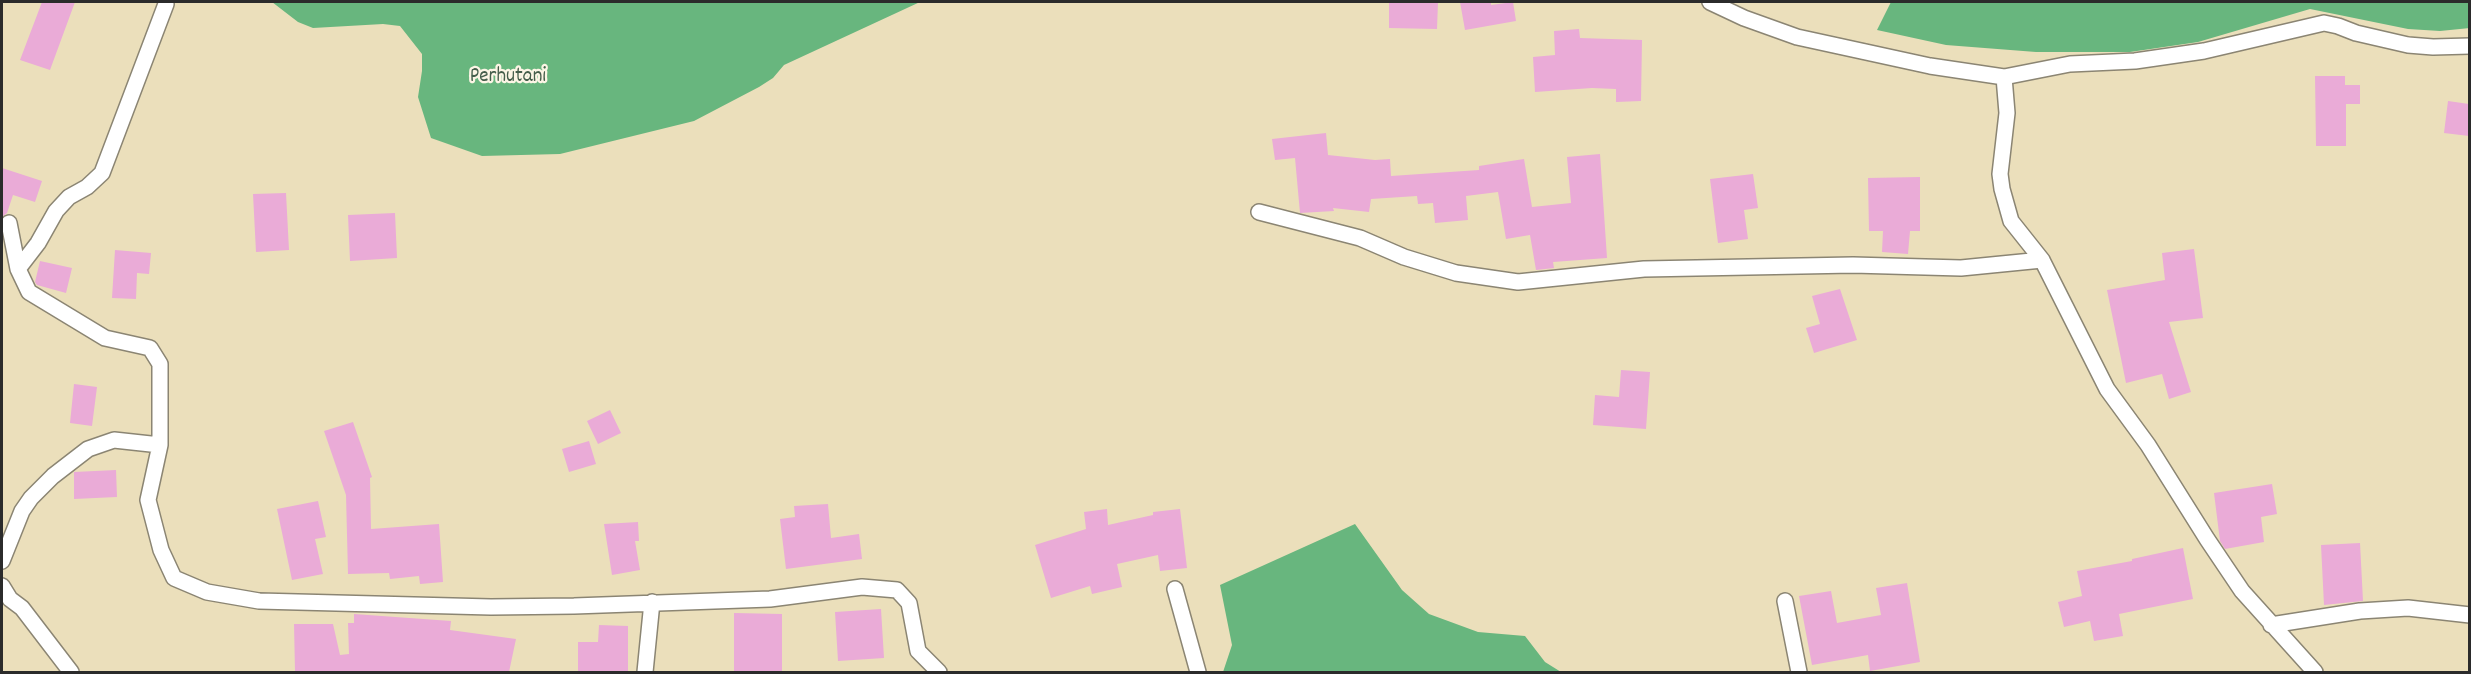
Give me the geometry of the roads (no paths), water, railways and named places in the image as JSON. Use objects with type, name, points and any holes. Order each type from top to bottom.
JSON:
[{"type":"street","points":[[1710,2],[1744,18],[1797,37],[1930,66],[2004,77],[2070,64],[2135,61],[2205,51],[2324,23],[2408,45],[2469,46]]},
{"type":"street","points":[[18,269],[38,243],[56,211],[69,197],[87,187],[102,173],[166,4]]},
{"type":"street","points":[[2004,77],[2007,113],[2001,159],[2001,189],[2011,221],[2042,260],[2107,389],[2148,445],[2242,591],[2315,672]]},
{"type":"street","points":[[1259,212],[1360,238],[1404,257],[1456,273],[1518,282],[1644,269],[1853,265],[1961,268],[2042,260]]},
{"type":"street","points":[[9,223],[18,269],[29,292],[105,338],[150,348],[160,364],[160,445],[148,500],[161,550],[174,578],[207,592],[259,601],[427,605],[574,606],[770,599],[862,587],[897,590],[909,603],[918,651],[939,672]]},
{"type":"street","points":[[2,561],[22,511],[31,498],[53,476],[88,449],[114,440],[160,445]]},
{"type":"street","points":[[2,586],[10,599],[22,608],[71,672]]},
{"type":"street","points":[[1175,589],[1198,672]]},
{"type":"street","points":[[1785,601],[1799,672]]},
{"type":"street","points":[[645,672],[652,602]]},
{"type":"street","points":[[2271,625],[2360,611],[2408,609],[2469,615]]},
{"type":"street","points":[[921,654],[921,672]]},
{"type":"park label","name":"Perhutani","points":[[508,78]]}]
